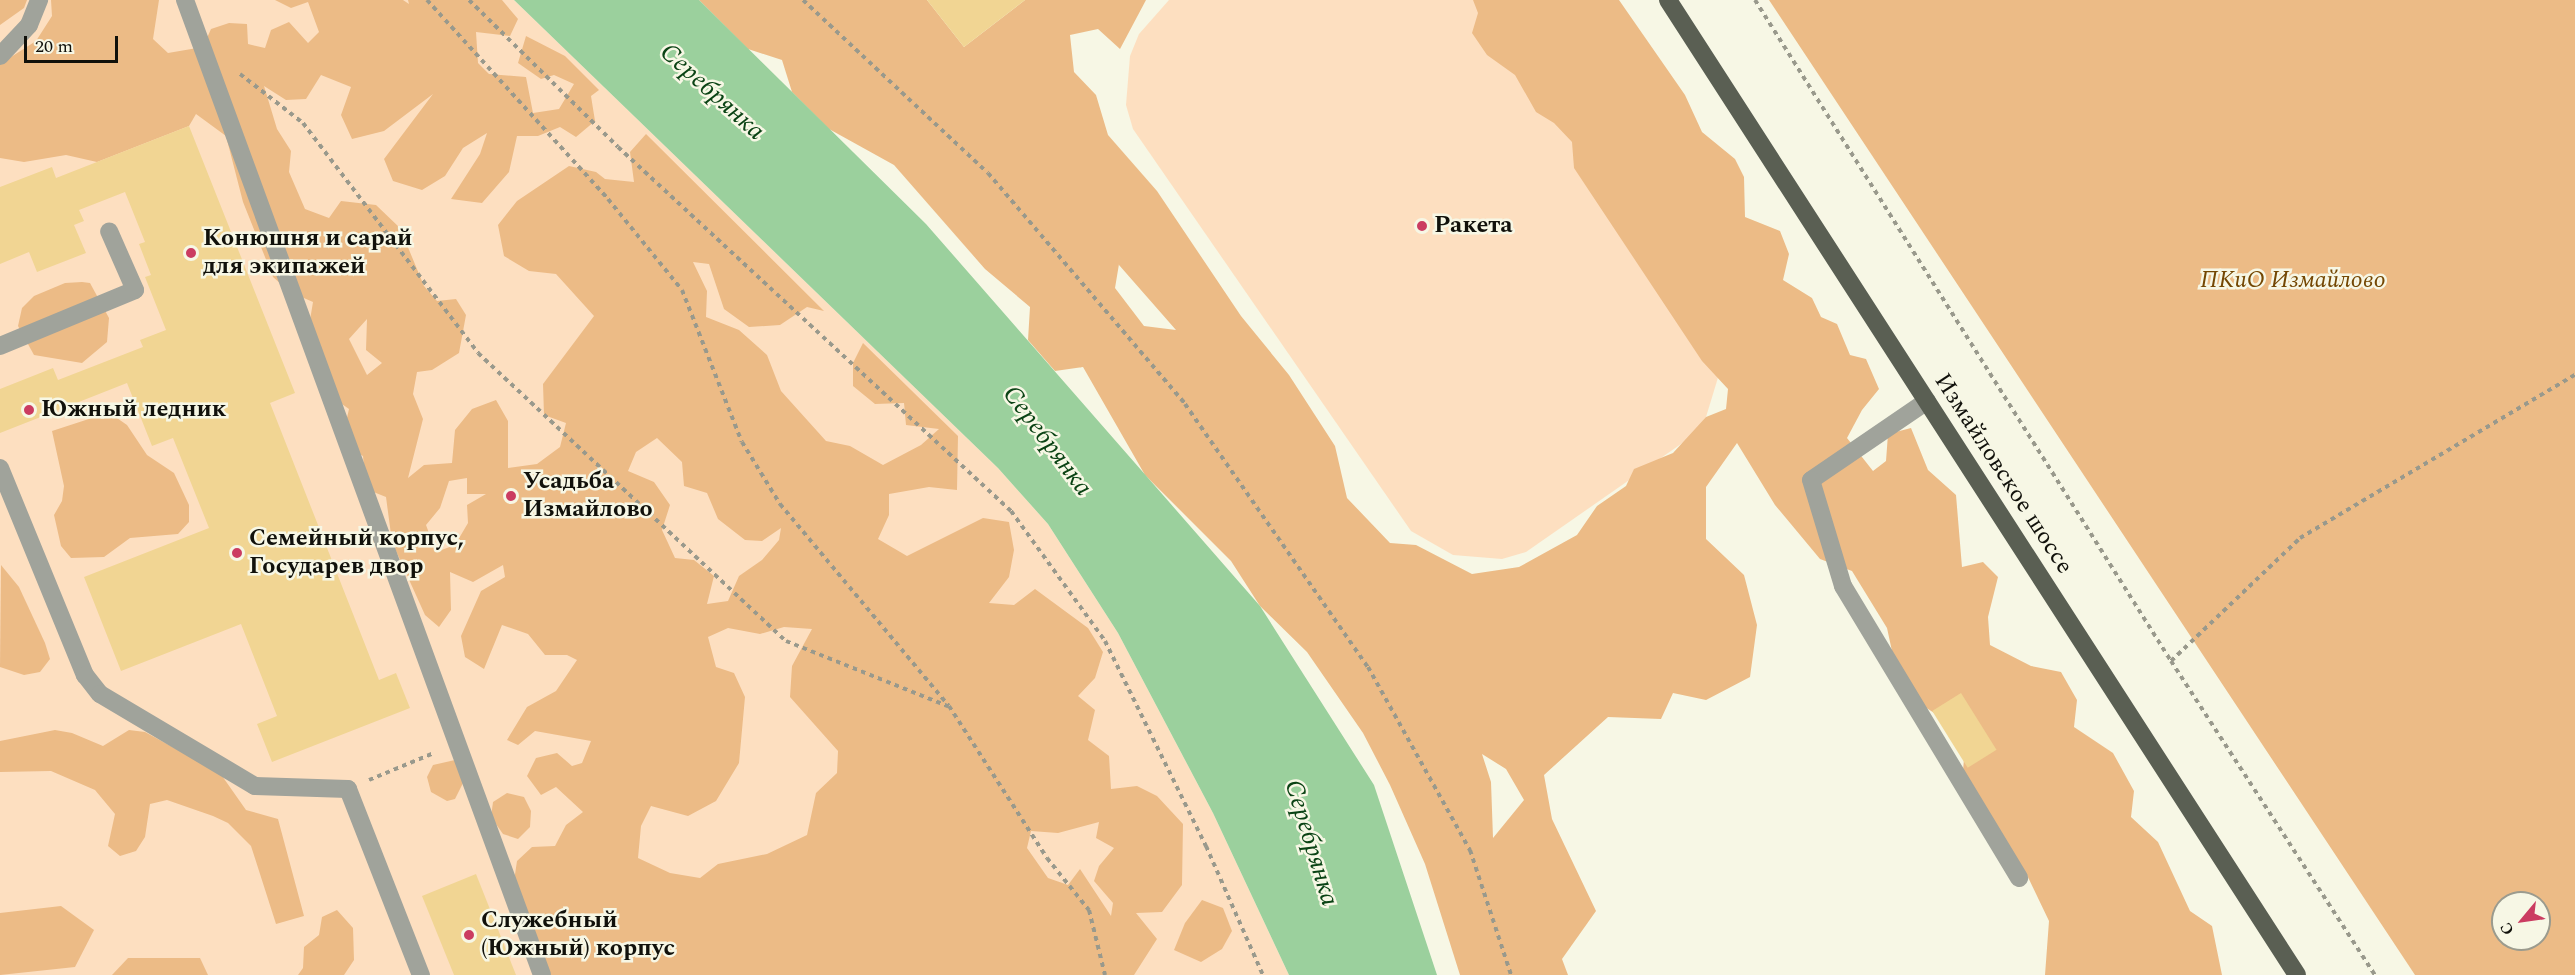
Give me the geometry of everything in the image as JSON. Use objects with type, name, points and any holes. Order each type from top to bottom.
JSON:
[{"type":"main road","name":"Измайловское шоссе","points":[[1668,0],[2297,975]]},
{"type":"lane","points":[[0,56],[29,25],[39,0]]},
{"type":"lane","points":[[185,0],[542,975]]},
{"type":"lane","points":[[0,346],[135,290],[108,231]]},
{"type":"lane","points":[[1927,401],[1811,480],[1843,586],[2019,878]]},
{"type":"lane","points":[[0,468],[85,675],[100,694],[255,786],[348,789],[421,975]]},
{"type":"path","points":[[427,0],[608,199],[682,290],[742,442],[780,504],[949,706],[1047,858],[1089,910],[1105,975]]},
{"type":"path","points":[[469,0],[618,147],[1011,511],[1105,641],[1206,846],[1263,975]]},
{"type":"path","points":[[803,0],[988,172],[1185,404],[1368,668],[1470,850],[1511,975]]},
{"type":"path","points":[[1755,0],[2171,661],[2375,975]]},
{"type":"path","points":[[238,73],[303,123],[478,353],[786,641],[949,706]]},
{"type":"path","points":[[2171,661],[2300,538],[2575,375]]},
{"type":"path","points":[[348,789],[457,744]]},
{"type":"shaded area","name":"Усадьба Измайлово","points":[[0,0],[514,0],[998,468],[1048,524],[1118,633],[1213,813],[1289,975],[0,975]]},
{"type":"shaded area","name":"Ракета","points":[[1169,0],[1493,0],[1720,371],[1706,417],[1691,437],[1526,552],[1502,559],[1453,555],[1411,531],[1133,129],[1126,105],[1130,56],[1139,34]]},
{"type":"green space","points":[[0,0],[27,0],[24,8],[0,25]]},
{"type":"green space","points":[[51,0],[159,0],[153,39],[168,53],[203,47],[211,29],[229,23],[247,24],[248,44],[265,48],[271,30],[289,22],[308,43],[319,32],[308,2],[291,8],[275,0],[403,0],[409,4],[408,0],[502,0],[518,19],[510,36],[476,32],[478,63],[489,74],[526,77],[533,113],[559,109],[574,84],[554,75],[541,79],[518,63],[526,36],[565,56],[599,90],[591,96],[595,121],[576,137],[560,127],[538,136],[517,136],[509,172],[482,203],[451,199],[480,154],[487,133],[463,148],[445,176],[422,190],[393,181],[384,159],[433,94],[384,131],[352,139],[341,115],[351,87],[321,75],[306,99],[286,100],[264,86],[277,129],[291,151],[289,172],[305,209],[329,218],[341,201],[376,205],[400,228],[424,286],[437,301],[456,299],[466,315],[459,353],[432,370],[417,372],[413,394],[423,419],[408,478],[424,465],[452,463],[455,430],[472,409],[496,400],[508,421],[508,468],[537,464],[560,447],[566,423],[544,415],[543,384],[594,316],[556,274],[529,271],[504,256],[498,225],[517,201],[569,166],[596,172],[605,179],[634,182],[630,152],[646,134],[824,311],[807,307],[780,325],[749,327],[724,309],[709,264],[693,262],[707,291],[706,317],[739,330],[767,355],[781,391],[826,441],[850,446],[883,465],[921,445],[939,429],[906,425],[904,403],[875,404],[853,386],[853,363],[863,343],[958,436],[957,490],[929,487],[889,494],[889,515],[878,539],[907,556],[983,518],[1009,522],[1014,550],[1009,577],[989,603],[1014,605],[1035,589],[1088,628],[1103,652],[1095,678],[1078,696],[1095,710],[1088,740],[1109,756],[1111,789],[1137,786],[1157,796],[1183,824],[1182,885],[1162,912],[1136,913],[1157,939],[1134,975],[550,975],[513,888],[517,861],[532,847],[555,846],[566,825],[583,812],[556,787],[541,795],[527,776],[536,758],[557,753],[572,766],[582,763],[591,741],[535,731],[518,745],[507,740],[527,707],[556,691],[577,660],[567,655],[545,655],[528,634],[502,625],[484,669],[465,657],[461,636],[481,591],[505,577],[503,565],[473,582],[450,572],[451,610],[439,627],[425,615],[392,542],[386,497],[366,489],[363,456],[341,444],[349,409],[329,395],[308,332],[313,302],[290,292],[273,277],[243,202],[226,136],[196,114],[189,126],[97,162],[66,155],[24,162],[0,158],[0,64],[36,41],[52,16]],"holes":[[[367,319],[366,350],[382,363],[367,375],[349,339]],[[657,438],[682,462],[684,486],[707,493],[718,519],[745,540],[762,541],[781,528],[779,540],[762,560],[739,576],[728,601],[707,604],[714,576],[694,560],[675,558],[662,530],[670,505],[654,482],[628,471],[636,452]],[[467,478],[467,494],[486,494],[467,505],[468,523],[455,545],[436,552],[426,525],[440,508],[449,481]],[[784,627],[812,629],[792,666],[790,697],[838,751],[837,773],[816,793],[807,835],[767,854],[718,864],[700,878],[670,873],[638,858],[641,826],[651,806],[688,816],[716,801],[739,763],[745,697],[734,673],[716,667],[708,637],[728,628],[760,634]],[[1099,822],[1096,838],[1114,848],[1099,866],[1094,881],[1113,903],[1111,916],[1080,869],[1068,885],[1048,878],[1027,848],[1031,831],[1058,833]]]},
{"type":"green space","points":[[699,0],[927,0],[964,47],[1025,0],[1146,0],[1120,49],[1098,29],[1070,35],[1074,72],[1096,95],[1108,135],[1157,191],[1241,316],[1289,375],[1335,446],[1347,498],[1390,543],[1416,545],[1472,574],[1519,567],[1577,535],[1597,506],[1626,486],[1634,469],[1673,453],[1706,417],[1726,409],[1728,389],[1702,361],[1574,168],[1572,142],[1554,123],[1536,112],[1515,75],[1487,55],[1472,33],[1478,13],[1473,0],[1619,0],[1685,95],[1702,132],[1735,159],[1744,177],[1745,217],[1780,231],[1789,254],[1783,280],[1812,298],[1821,317],[1837,324],[1850,355],[1866,359],[1879,389],[1862,410],[1847,438],[1873,471],[1886,461],[1888,434],[1911,428],[1928,470],[1956,495],[1962,567],[1983,562],[1998,577],[1988,617],[1990,645],[2031,666],[2061,672],[2077,700],[2074,727],[2113,753],[2134,791],[2131,817],[2158,842],[2190,911],[2212,926],[2222,975],[2045,975],[2049,921],[2027,875],[1963,771],[1966,734],[1922,705],[1895,665],[1887,628],[1852,571],[1820,559],[1775,505],[1737,443],[1706,487],[1706,539],[1744,575],[1757,625],[1750,677],[1706,700],[1673,693],[1661,719],[1608,717],[1544,775],[1552,819],[1596,911],[1562,959],[1568,975],[1460,975],[1425,864],[1390,785],[1363,733],[1307,652],[1260,606],[1231,561],[1145,475],[1083,367],[1055,371],[1028,340],[1030,307],[985,269],[894,165],[829,129],[792,92],[782,60],[748,49]],"holes":[[[1119,265],[1176,330],[1144,326],[1115,288]],[[1482,754],[1506,769],[1524,800],[1493,838],[1491,782]]]},
{"type":"green space","name":"ПКиО Измайлово","points":[[1769,0],[2575,0],[2575,975],[2415,975]]},
{"type":"green space","points":[[65,283],[90,283],[109,318],[107,342],[82,363],[34,355],[18,326],[22,308],[34,296]]},
{"type":"green space","points":[[98,416],[114,416],[127,425],[147,455],[174,473],[189,505],[189,522],[178,534],[130,538],[104,557],[71,558],[61,546],[54,515],[62,501],[64,486],[52,431]]},
{"type":"green space","points":[[1,565],[19,587],[45,643],[50,659],[40,672],[24,675],[0,667]]},
{"type":"green space","points":[[55,730],[72,733],[103,746],[129,730],[145,732],[220,773],[246,810],[278,819],[304,916],[276,924],[251,846],[228,823],[167,800],[150,804],[145,837],[136,851],[120,856],[108,846],[115,814],[95,790],[51,771],[0,772],[0,741]]},
{"type":"green space","points":[[455,760],[465,779],[455,799],[447,801],[431,792],[427,777],[433,765]]},
{"type":"green space","points":[[507,793],[524,797],[531,811],[530,827],[518,839],[503,834],[491,817],[493,802]]},
{"type":"green space","points":[[1202,900],[1223,908],[1232,931],[1222,949],[1201,962],[1174,950],[1185,923]]},
{"type":"green space","points":[[61,906],[94,930],[75,967],[0,975],[0,913]]},
{"type":"green space","points":[[337,910],[353,928],[354,960],[344,975],[298,975],[303,968],[304,947],[319,935],[322,917]]},
{"type":"green space","points":[[128,958],[200,958],[208,975],[112,975]]},
{"type":"water","name":"Серебрянка","points":[[514,0],[699,0],[926,224],[1260,606],[1374,785],[1437,975],[1289,975],[1213,813],[1118,633],[1048,524],[998,468]]},
{"type":"building","points":[[927,0],[1025,0],[964,47]]},
{"type":"building","points":[[189,126],[295,393],[270,403],[379,680],[396,673],[410,708],[272,762],[257,724],[277,716],[241,624],[121,671],[84,577],[209,528],[173,438],[152,446],[127,383],[0,433],[0,389],[53,368],[58,380],[143,347],[140,340],[166,330],[145,277],[151,275],[139,244],[145,242],[125,192],[79,210],[84,221],[74,225],[86,253],[37,272],[29,252],[0,264],[0,187],[52,167],[56,178]]},
{"type":"building","points":[[1961,693],[1997,750],[1968,768],[1932,711]]},
{"type":"building","name":"Служебный (Южный) корпус","points":[[476,874],[516,975],[454,975],[422,896]]},
{"type":"place","name":"Ракета","points":[[1422,226]]},
{"type":"place","name":"Конюшня и сарай для экипажей","points":[[191,253]]},
{"type":"place","name":"Южный ледник","points":[[29,410]]},
{"type":"place","name":"Усадьба Измайлово","points":[[511,496]]},
{"type":"place","name":"Семейный корпус, Государев двор","points":[[237,553]]},
{"type":"place","name":"Служебный (Южный) корпус","points":[[469,935]]}]
